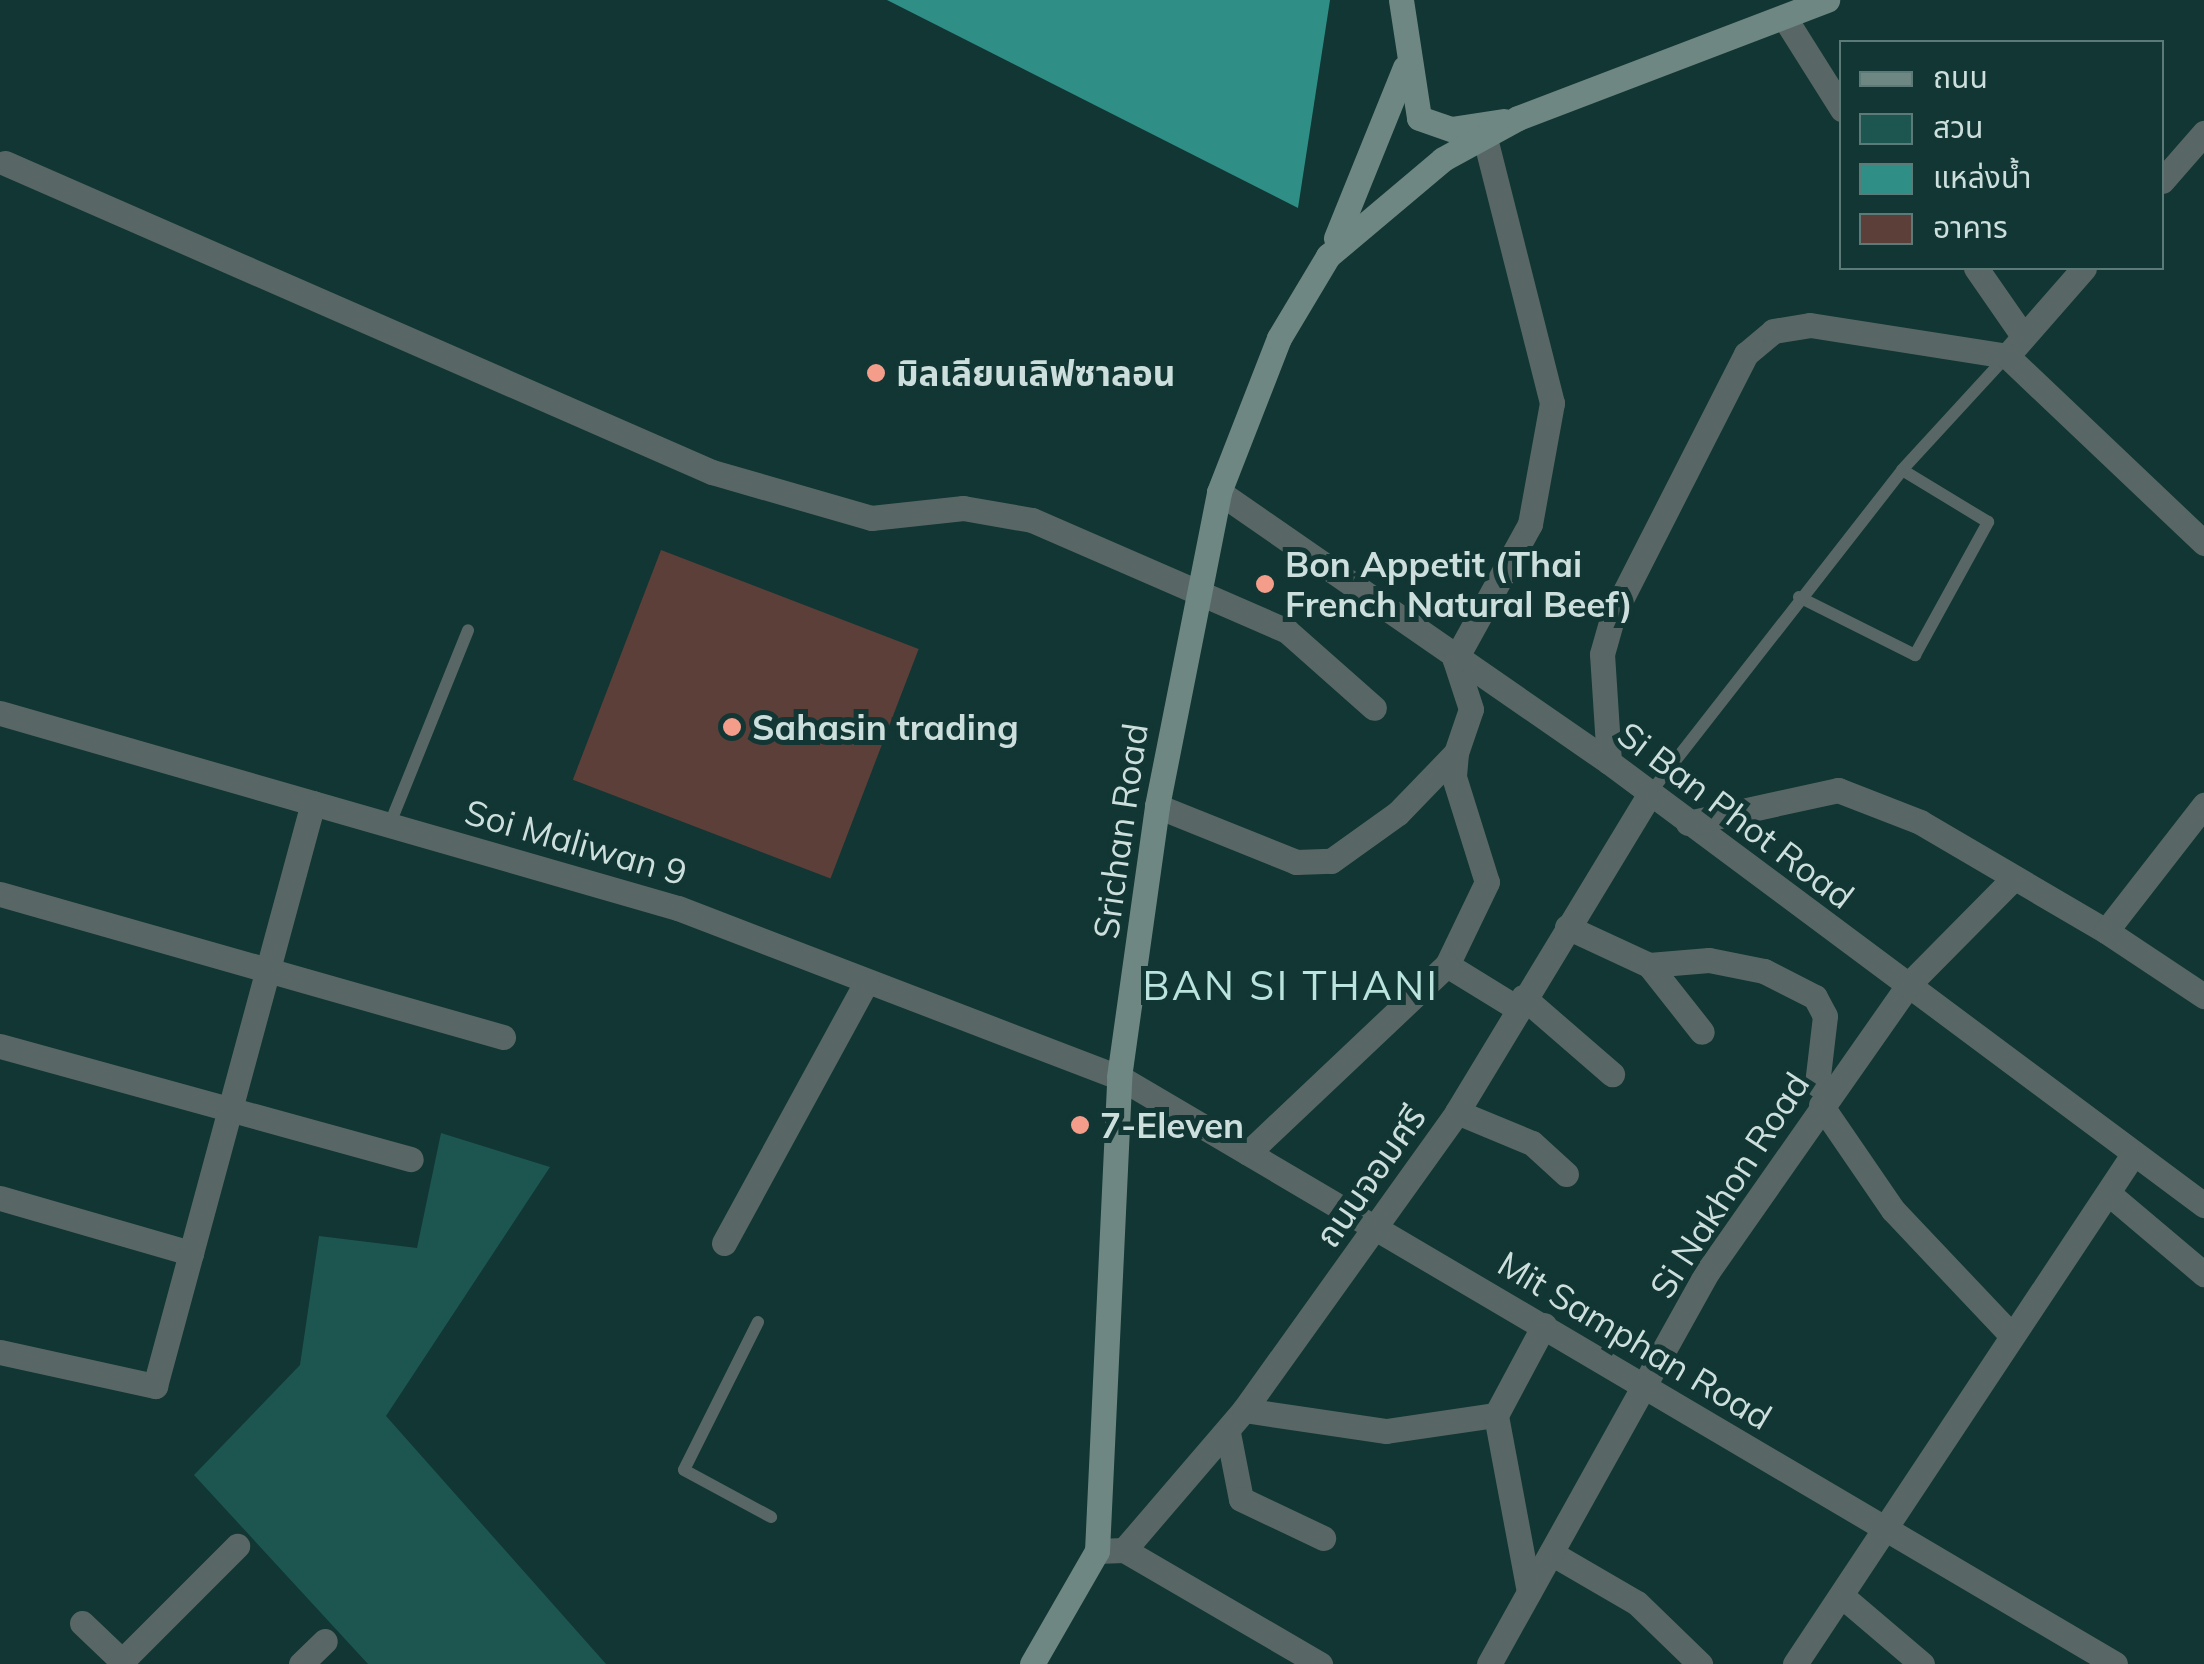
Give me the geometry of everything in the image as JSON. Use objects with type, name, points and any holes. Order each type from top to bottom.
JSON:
[{"type":"main road","points":[[1401,0],[1405,66],[1418,118],[1435,128],[1518,118],[1827,0]]},
{"type":"main road","points":[[1328,256],[1405,66]]},
{"type":"main road","name":"Srichan Road","points":[[1032,1664],[1097,1552],[1118,1077],[1157,806],[1193,594],[1219,492],[1279,338],[1328,256],[1400,187],[1518,118]]},
{"type":"street","points":[[1784,16],[1839,104]]},
{"type":"street","points":[[2164,178],[2204,132]]},
{"type":"street","points":[[1248,1153],[1447,965],[1487,882],[1454,777],[1456,753],[1472,709],[1455,660],[1530,524],[1552,403],[1485,139]]},
{"type":"street","points":[[4,163],[712,472],[870,518],[963,508],[1032,520],[1193,594],[1286,631],[1374,708]]},
{"type":"street","points":[[1977,270],[2015,346],[2204,543]]},
{"type":"street","points":[[2015,346],[2082,270]]},
{"type":"street","points":[[1609,762],[1606,634],[1757,340],[1810,325],[2015,346]]},
{"type":"street","name":"Si Ban Phot Road","points":[[1219,492],[1312,549],[1455,660],[1609,762],[2204,1205]]},
{"type":"street","name":"Soi Maliwan 9","points":[[0,714],[678,908],[1118,1077]]},
{"type":"street","points":[[1157,806],[1296,862],[1331,861],[1385,824],[1456,753]]},
{"type":"street","points":[[1688,823],[1838,790],[1920,822],[2012,880],[2106,931],[2204,996]]},
{"type":"street","name":"ถนนจอมศรี","points":[[1124,1550],[1228,1433],[1458,1112],[1520,1003],[1650,793]]},
{"type":"street","points":[[0,1352],[155,1386],[312,804]]},
{"type":"street","points":[[2106,931],[2204,806]]},
{"type":"street","name":"Si Nakhon Road","points":[[1489,1664],[1708,1271],[1908,986],[2012,880]]},
{"type":"street","points":[[0,894],[502,1037]]},
{"type":"street","points":[[1567,928],[1648,965],[1702,1032]]},
{"type":"street","points":[[1648,965],[1709,960],[1764,971],[1815,997],[1825,1016],[1817,1084],[1893,1210],[2012,1336]]},
{"type":"street","points":[[1447,965],[1520,1003],[1612,1074]]},
{"type":"street","points":[[724,1243],[867,981]]},
{"type":"street","points":[[0,1046],[228,1115],[411,1158]]},
{"type":"street","name":"Mit Samphan Road","points":[[1118,1077],[1544,1326],[1642,1390],[1888,1528],[2115,1664]]},
{"type":"street","points":[[1458,1112],[1532,1143],[1566,1174]]},
{"type":"street","points":[[1795,1664],[2134,1153]]},
{"type":"street","points":[[2108,1193],[2204,1274]]},
{"type":"street","points":[[0,1198],[191,1253]]},
{"type":"street","points":[[1529,1592],[1496,1415],[1544,1326]]},
{"type":"street","points":[[1244,1410],[1386,1431],[1496,1415]]},
{"type":"street","points":[[1228,1433],[1241,1499],[1323,1538]]},
{"type":"street","points":[[82,1622],[124,1662],[237,1546]]},
{"type":"street","points":[[1097,1552],[1124,1550],[1320,1664]]},
{"type":"street","points":[[1550,1554],[1637,1603],[1700,1664]]},
{"type":"street","points":[[1842,1596],[1922,1664]]},
{"type":"street","points":[[301,1664],[325,1641]]},
{"type":"lane","points":[[1650,793],[1902,470],[2015,346]]},
{"type":"lane","points":[[1800,596],[1915,655],[1988,522],[1902,470]]},
{"type":"lane","points":[[390,826],[468,630]]},
{"type":"lane","points":[[758,1322],[684,1470],[772,1517]]},
{"type":"green space","points":[[441,1133],[550,1167],[386,1416],[606,1664],[368,1664],[194,1475],[300,1365],[319,1236],[417,1248]]},
{"type":"water","points":[[887,0],[1330,0],[1298,208]]},
{"type":"building","points":[[661,550],[919,649],[831,879],[573,780]]},
{"type":"place","name":"มิลเลียนเลิฟซาลอน","points":[[876,373]]},
{"type":"place","name":"Bon Appetit (Thai French Natural Beef)","points":[[1265,584]]},
{"type":"place","name":"Sahasin trading","points":[[732,727]]},
{"type":"place","name":"7-Eleven","points":[[1080,1125]]},
{"type":"district","name":"BAN SI THANI","points":[[1291,985]]}]
